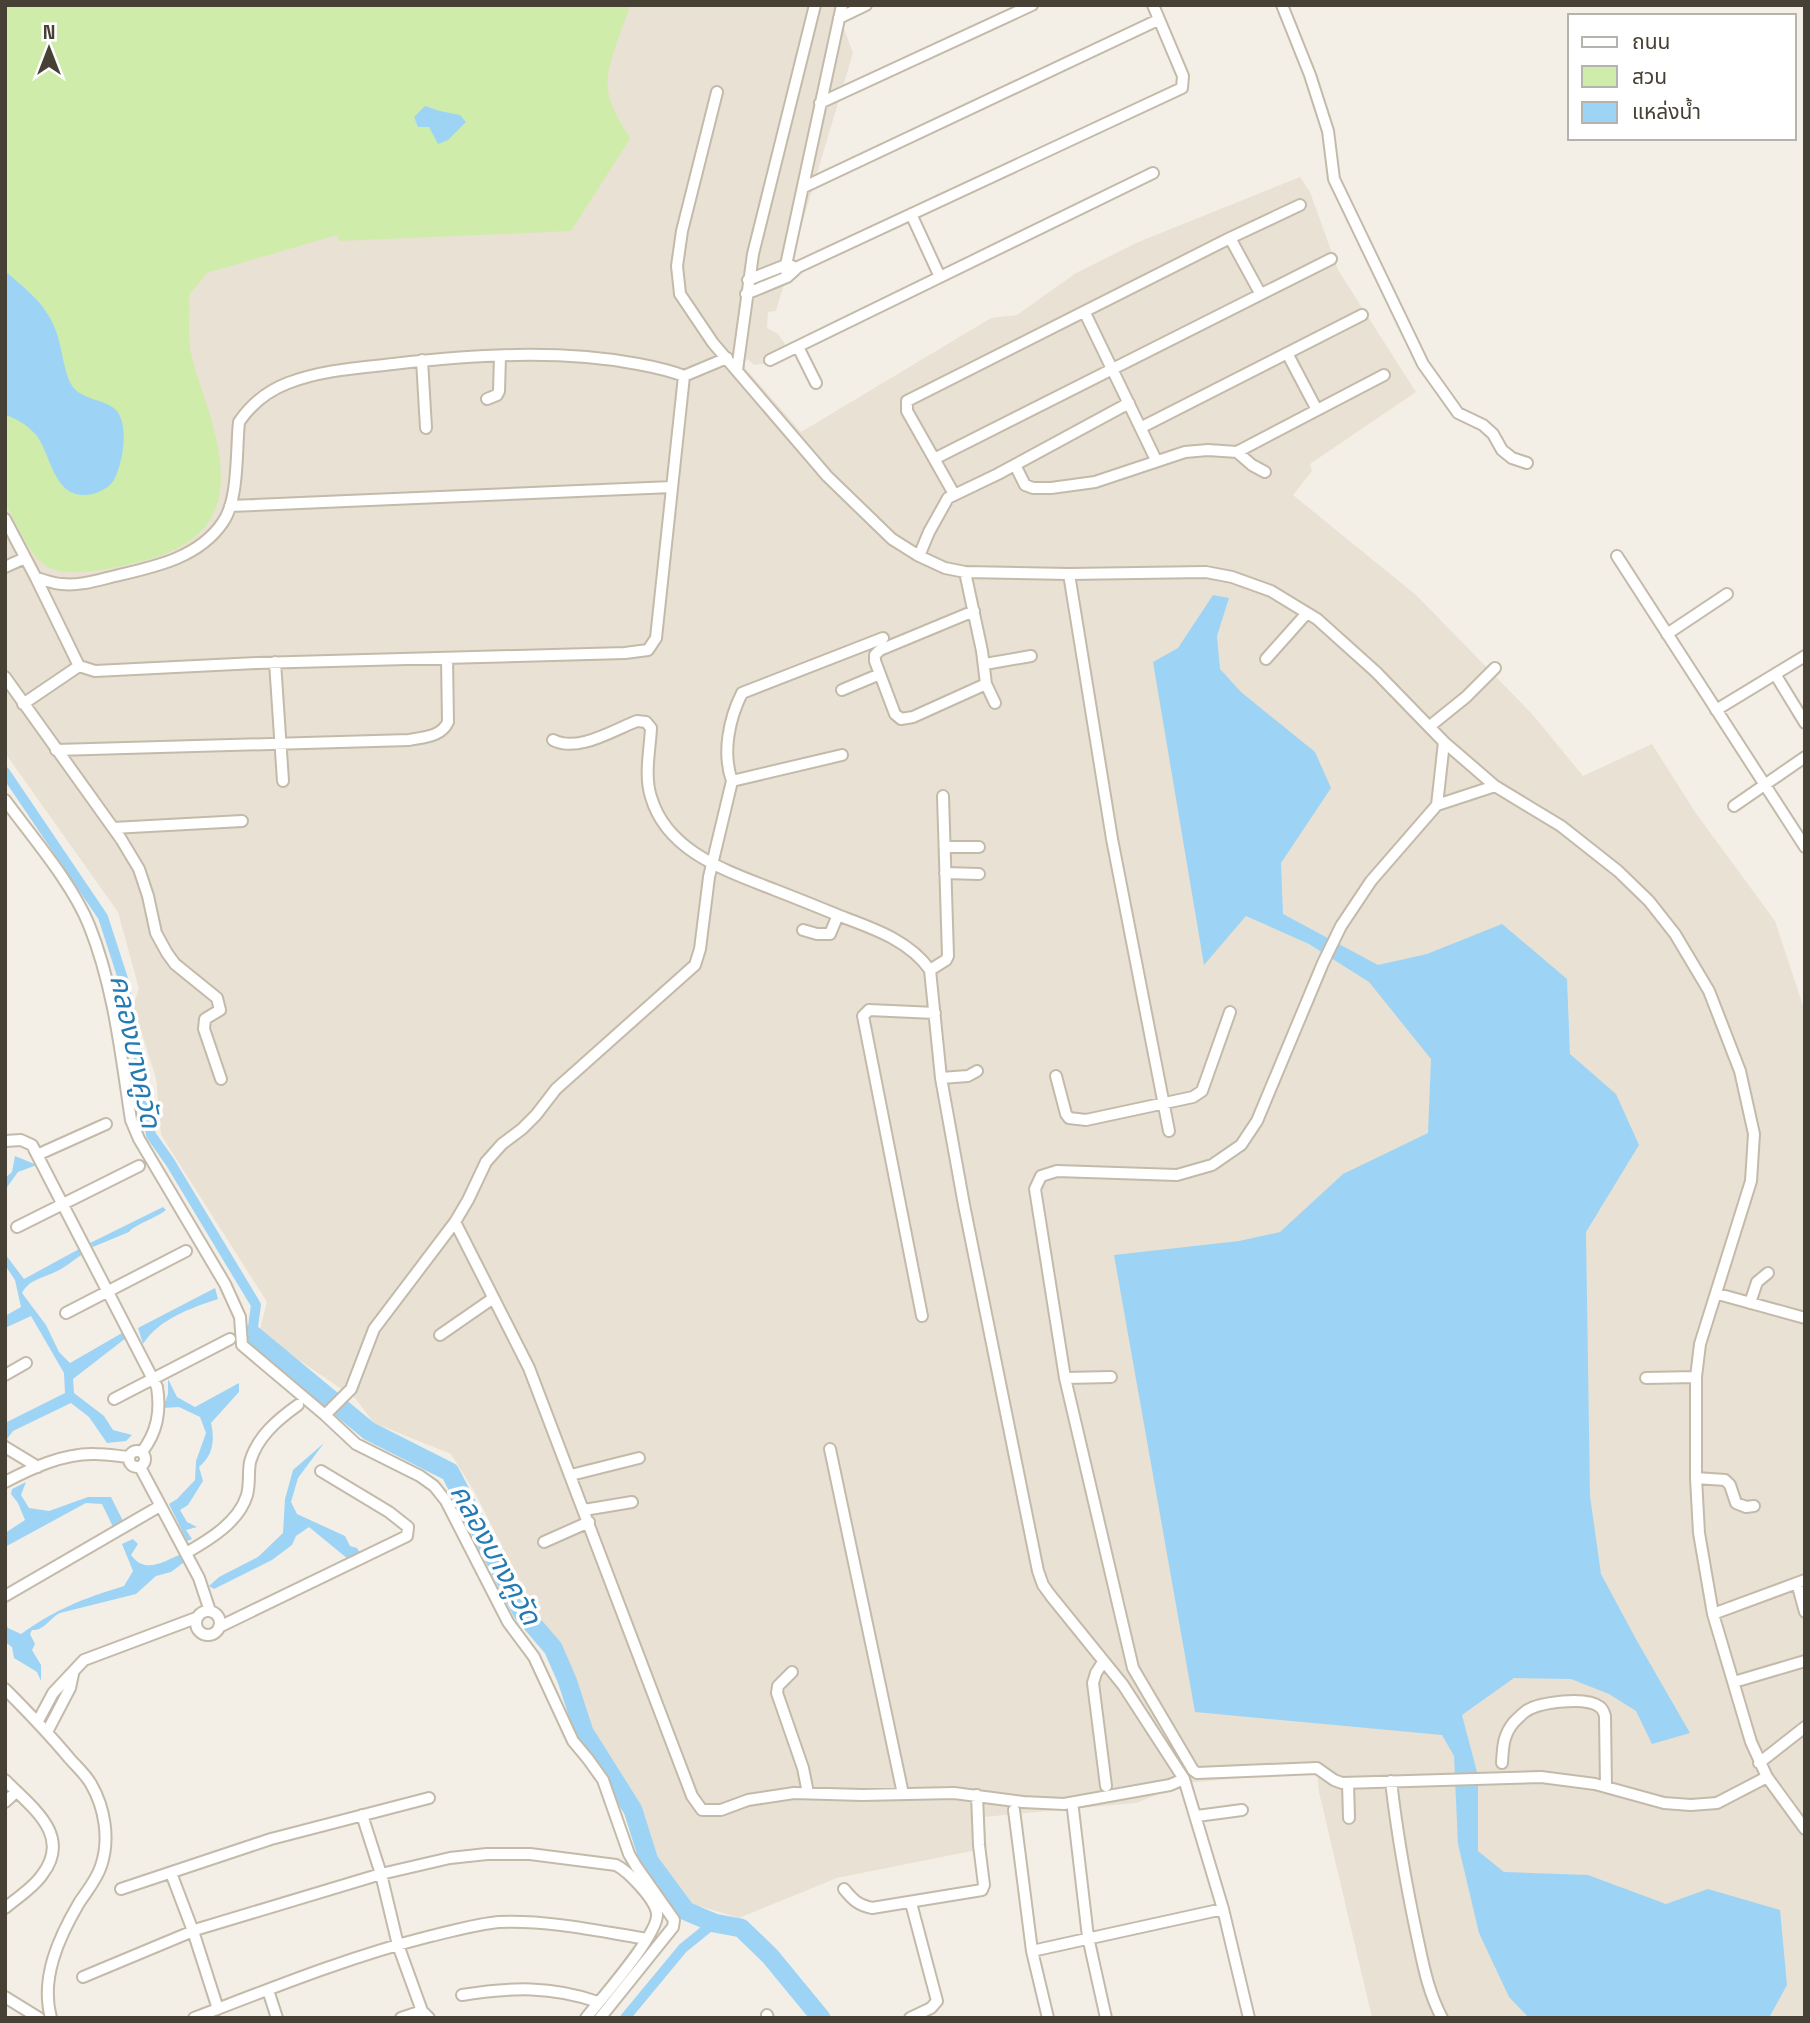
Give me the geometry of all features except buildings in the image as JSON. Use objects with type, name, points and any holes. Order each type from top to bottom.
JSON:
[{"type":"street","points":[[737,370],[748,280],[815,5]]},
{"type":"street","points":[[746,294],[786,271],[842,5]]},
{"type":"street","points":[[839,18],[866,5]]},
{"type":"street","points":[[820,103],[1031,5]]},
{"type":"street","points":[[1282,5],[1310,75],[1329,141],[1335,179],[1423,364],[1458,413],[1483,425],[1512,458],[1527,463]]},
{"type":"street","points":[[748,280],[798,267],[1182,88],[1183,76],[1154,6]]},
{"type":"street","points":[[804,187],[1158,20]]},
{"type":"street","points":[[716,92],[682,231],[677,266],[680,294],[727,358],[827,476],[892,539],[945,568],[965,572],[1206,572],[1233,577],[1271,591],[1317,619],[1376,672],[1444,742],[1495,786],[1561,826],[1618,870],[1675,934],[1709,991],[1740,1071],[1754,1134],[1751,1181],[1718,1294],[1700,1344],[1696,1377],[1699,1533],[1713,1614],[1751,1742],[1767,1777],[1805,1829]]},
{"type":"street","points":[[770,360],[1153,173]]},
{"type":"street","points":[[951,496],[907,411],[907,401],[1300,205]]},
{"type":"street","points":[[911,214],[940,277]]},
{"type":"street","points":[[1230,238],[1260,293]]},
{"type":"street","points":[[934,459],[1331,259]]},
{"type":"street","points":[[1085,313],[1156,460]]},
{"type":"street","points":[[1142,427],[1362,315]]},
{"type":"street","points":[[798,347],[816,383]]},
{"type":"street","points":[[1287,353],[1317,411]]},
{"type":"street","points":[[36,578],[63,584],[85,583],[161,565],[198,547],[224,521],[230,506],[239,422],[262,396],[286,383],[322,372],[422,360],[542,355],[612,360],[684,376],[727,358]]},
{"type":"street","points":[[487,399],[497,395],[499,391],[500,356]]},
{"type":"street","points":[[422,360],[426,428]]},
{"type":"street","points":[[1015,465],[1025,485],[1051,488],[1095,482],[1185,452],[1237,452],[1384,375]]},
{"type":"street","points":[[5,519],[79,666],[96,671],[275,662],[625,653],[648,650],[656,638],[684,376]]},
{"type":"street","points":[[919,556],[935,520],[951,496],[1015,465],[1129,403]]},
{"type":"street","points":[[1237,452],[1252,466],[1265,472]]},
{"type":"street","points":[[230,506],[672,487]]},
{"type":"street","points":[[1617,556],[1805,847]]},
{"type":"street","points":[[5,568],[25,558]]},
{"type":"street","points":[[965,572],[985,664],[986,684],[995,704]]},
{"type":"street","points":[[1069,574],[1112,839],[1169,1131]]},
{"type":"street","points":[[1667,634],[1727,594]]},
{"type":"street","points":[[974,611],[876,652],[875,661],[895,714],[901,719],[913,717],[986,684]]},
{"type":"street","points":[[1266,659],[1307,613]]},
{"type":"street","points":[[327,1413],[351,1389],[373,1329],[455,1222],[486,1162],[502,1144],[522,1129],[556,1089],[695,965],[700,949],[709,863],[732,781],[727,741],[742,693],[883,638]]},
{"type":"street","points":[[985,664],[1031,656]]},
{"type":"street","points":[[1716,710],[1805,656]]},
{"type":"street","points":[[55,750],[409,740],[437,734],[445,729],[448,722],[447,658]]},
{"type":"street","points":[[275,662],[283,781]]},
{"type":"street","points":[[23,705],[79,666]]},
{"type":"street","points":[[1430,726],[1466,697],[1495,668]]},
{"type":"street","points":[[842,690],[880,674]]},
{"type":"street","points":[[1775,674],[1805,723]]},
{"type":"street","points":[[5,677],[113,828],[139,869],[145,883],[156,933],[167,953],[175,964],[216,998],[220,1005],[220,1010],[205,1019],[204,1029],[221,1079]]},
{"type":"street","points":[[553,740],[560,744],[580,744],[637,721],[646,722],[650,728],[650,797],[671,835],[709,863],[755,884],[879,930],[920,955],[930,970],[941,1078],[1038,1571],[1043,1586],[1123,1685],[1184,1779],[1223,1909],[1249,2018]]},
{"type":"street","points":[[1437,805],[1444,742]]},
{"type":"street","points":[[732,781],[842,755]]},
{"type":"street","points":[[1734,806],[1805,757]]},
{"type":"street","points":[[1495,786],[1437,805],[1371,881],[1341,926],[1257,1121],[1241,1145],[1212,1165],[1177,1175],[1058,1171],[1041,1176],[1035,1189],[1065,1378],[1133,1668],[1193,1770],[1202,1773],[1317,1768],[1334,1780],[1348,1783],[1541,1777],[1606,1787],[1664,1803],[1690,1805],[1717,1803],[1767,1777]]},
{"type":"street","points":[[930,970],[948,956],[943,796]]},
{"type":"street","points":[[5,800],[62,877],[89,924],[109,989],[131,1120],[139,1139],[225,1284],[240,1317],[242,1345],[327,1413],[356,1444],[420,1476],[434,1486],[446,1501],[508,1622],[534,1657],[573,1741],[603,1780],[629,1854],[674,1920],[673,1927],[600,2018]]},
{"type":"street","points":[[113,828],[242,821]]},
{"type":"street","points":[[944,847],[979,847]]},
{"type":"street","points":[[945,873],[979,874]]},
{"type":"street","points":[[803,930],[830,934],[838,915]]},
{"type":"street","points":[[922,1316],[863,1016],[869,1010],[935,1013]]},
{"type":"street","points":[[1056,1076],[1069,1118],[1086,1120],[1193,1097],[1202,1091],[1230,1012]]},
{"type":"street","points":[[941,1078],[968,1076],[977,1071]]},
{"type":"street","points":[[37,1155],[106,1124]]},
{"type":"street","points":[[5,1141],[29,1142],[157,1387],[160,1403],[157,1425],[142,1452]]},
{"type":"street","points":[[18,1227],[139,1166]]},
{"type":"street","points":[[455,1222],[529,1368],[697,1805],[702,1810],[712,1811],[771,1795],[808,1793],[977,1795],[1023,1802],[1064,1804],[1170,1785],[1184,1779]]},
{"type":"street","points":[[66,1313],[186,1251]]},
{"type":"street","points":[[1750,1303],[1757,1282],[1768,1273]]},
{"type":"street","points":[[1718,1294],[1805,1318]]},
{"type":"street","points":[[440,1335],[492,1299]]},
{"type":"street","points":[[114,1399],[230,1339]]},
{"type":"street","points":[[5,1375],[26,1363]]},
{"type":"street","points":[[1065,1378],[1111,1377]]},
{"type":"street","points":[[1646,1378],[1696,1377]]},
{"type":"street","points":[[192,1550],[228,1524],[238,1511],[247,1494],[250,1463],[257,1445],[281,1418],[298,1405]]},
{"type":"street","points":[[5,1447],[38,1467]]},
{"type":"street","points":[[830,1448],[903,1794]]},
{"type":"street","points":[[5,1482],[70,1456],[94,1454],[129,1457],[135,1451],[142,1452]]},
{"type":"street","points":[[129,1457],[132,1466],[139,1467],[145,1462],[142,1452]]},
{"type":"street","points":[[571,1475],[639,1458]]},
{"type":"street","points":[[139,1467],[160,1506],[192,1550],[210,1611],[219,1619],[219,1627]]},
{"type":"street","points":[[210,1611],[202,1612],[197,1618],[195,1626],[203,1635],[215,1633],[219,1627],[407,1536],[408,1527],[389,1511],[321,1471]]},
{"type":"street","points":[[1696,1478],[1725,1480],[1730,1485],[1736,1503],[1746,1507],[1754,1506]]},
{"type":"street","points":[[584,1510],[632,1502]]},
{"type":"street","points":[[5,1596],[160,1506]]},
{"type":"street","points":[[544,1542],[589,1522]]},
{"type":"street","points":[[1713,1614],[1801,1582],[1805,1612]]},
{"type":"street","points":[[38,1721],[54,1692],[84,1660],[197,1618]]},
{"type":"street","points":[[1734,1682],[1805,1661]]},
{"type":"street","points":[[1103,1662],[1093,1682],[1106,1786]]},
{"type":"street","points":[[47,1732],[70,1688],[74,1671]]},
{"type":"street","points":[[792,1672],[778,1686],[777,1693],[803,1768],[808,1793]]},
{"type":"street","points":[[5,1689],[38,1721],[91,1784],[102,1810],[106,1832],[106,1849],[100,1868],[75,1909],[54,1956],[47,1980],[47,2002],[51,2018]]},
{"type":"street","points":[[1503,1763],[1504,1739],[1512,1724],[1525,1712],[1542,1704],[1588,1702],[1600,1707],[1605,1716],[1606,1787]]},
{"type":"street","points":[[1759,1763],[1805,1727]]},
{"type":"street","points":[[5,1780],[45,1822],[54,1839],[52,1858],[42,1876],[5,1908]]},
{"type":"street","points":[[1391,1782],[1405,1879],[1430,1992],[1442,2018]]},
{"type":"street","points":[[1348,1783],[1349,1818]]},
{"type":"street","points":[[5,1802],[16,1792]]},
{"type":"street","points":[[844,1889],[853,1901],[861,1906],[883,1908],[982,1890],[984,1875],[979,1844],[977,1795]]},
{"type":"street","points":[[121,1889],[271,1839],[429,1798]]},
{"type":"street","points":[[1073,1809],[1088,1937],[1106,2018]]},
{"type":"street","points":[[1014,1810],[1032,1951],[1048,2018]]},
{"type":"street","points":[[1197,1816],[1242,1810]]},
{"type":"street","points":[[362,1815],[381,1874],[398,1945],[425,2015],[401,2018]]},
{"type":"street","points":[[83,1977],[193,1931],[274,1904],[381,1874],[450,1858],[487,1854],[530,1854],[616,1865],[628,1871],[655,1907],[656,1922],[647,1939],[586,2018]]},
{"type":"street","points":[[171,1873],[218,2009]]},
{"type":"street","points":[[910,2018],[931,2008],[937,2001],[911,1903]]},
{"type":"street","points":[[1032,1951],[1223,1909]]},
{"type":"street","points":[[194,2018],[398,1945],[474,1926],[499,1922],[576,1927],[647,1939]]},
{"type":"street","points":[[462,1995],[513,1989],[557,1990],[598,2002]]},
{"type":"street","points":[[268,1990],[277,2018]]},
{"type":"street","points":[[5,1997],[39,2018]]},
{"type":"shaded area","points":[[5,5],[835,5],[853,53],[776,311],[768,312],[767,328],[778,334],[785,344],[782,354],[770,363],[754,365],[748,359],[744,362],[746,369],[801,432],[991,318],[1017,315],[1076,273],[1136,243],[1300,177],[1310,192],[1338,270],[1416,392],[1310,464],[1312,471],[1293,495],[1416,595],[1533,715],[1583,776],[1652,744],[1695,812],[1775,921],[1805,1012],[1805,2018],[1372,2018],[1319,1792],[1317,1771],[1187,1783],[1136,1803],[984,1817],[987,1848],[837,1878],[739,1918],[693,1904],[656,1855],[640,1806],[594,1733],[559,1643],[536,1613],[474,1491],[451,1454],[374,1423],[355,1398],[259,1333],[267,1302],[161,1135],[156,1078],[133,1006],[139,989],[118,912],[5,753]]},
{"type":"green space","points":[[5,5],[630,5],[612,58],[608,90],[611,103],[630,139],[571,231],[339,241],[337,235],[207,273],[189,295],[189,335],[192,358],[211,420],[220,463],[220,490],[214,512],[202,530],[185,544],[164,554],[106,569],[64,572],[40,562],[5,503]]},
{"type":"water","points":[[425,106],[460,115],[466,122],[448,140],[438,144],[429,127],[418,127],[414,117]]},
{"type":"water","points":[[5,271],[35,298],[47,313],[56,331],[67,375],[73,387],[82,395],[110,406],[120,415],[124,443],[120,464],[114,480],[100,491],[82,495],[65,488],[53,471],[36,435],[22,423],[5,415]]},
{"type":"water","points":[[1213,595],[1229,598],[1217,636],[1220,669],[1241,692],[1315,752],[1331,788],[1281,863],[1283,914],[1378,965],[1427,954],[1502,924],[1567,979],[1570,1054],[1616,1094],[1639,1145],[1586,1232],[1590,1496],[1601,1574],[1690,1733],[1652,1744],[1636,1711],[1609,1694],[1571,1679],[1514,1678],[1462,1715],[1478,1776],[1478,1851],[1504,1872],[1588,1875],[1666,1904],[1708,1889],[1780,1910],[1787,1985],[1769,2018],[1529,2018],[1509,1997],[1479,1933],[1458,1844],[1454,1756],[1442,1735],[1195,1712],[1114,1255],[1239,1241],[1280,1232],[1343,1174],[1428,1133],[1431,1059],[1369,982],[1309,944],[1246,916],[1204,965],[1153,662],[1178,648]]},
{"type":"water","points":[[15,1156],[37,1165],[18,1172],[5,1190],[5,1178],[12,1172]]},
{"type":"water","points":[[163,1207],[166,1210],[129,1232],[93,1247],[90,1243]]},
{"type":"water","points":[[79,1249],[84,1253],[62,1268],[32,1282],[22,1293],[46,1325],[59,1352],[70,1363],[122,1333],[126,1338],[73,1379],[74,1393],[104,1416],[113,1430],[132,1435],[126,1441],[107,1443],[89,1417],[71,1403],[13,1431],[7,1439],[18,1455],[5,1449],[5,1423],[65,1393],[64,1373],[31,1316],[5,1328],[5,1316],[21,1307],[15,1280],[5,1265],[5,1254],[24,1279]]},
{"type":"water","points":[[215,1288],[218,1299],[167,1321],[143,1344],[138,1328]]},
{"type":"water","points":[[168,1379],[177,1397],[195,1407],[239,1383],[239,1392],[211,1423],[212,1447],[199,1467],[203,1481],[188,1505],[180,1510],[187,1522],[197,1527],[186,1530],[192,1539],[187,1541],[169,1504],[195,1480],[196,1461],[206,1433],[200,1417],[179,1407],[163,1408],[168,1394]]},
{"type":"water","points":[[324,1443],[298,1478],[291,1502],[297,1514],[345,1536],[350,1546],[357,1548],[360,1553],[348,1559],[309,1527],[296,1536],[292,1545],[272,1560],[214,1589],[209,1586],[219,1577],[258,1557],[283,1533],[285,1499],[293,1470]]},
{"type":"water","points":[[26,1482],[21,1495],[29,1508],[49,1511],[88,1497],[111,1497],[123,1521],[114,1529],[102,1504],[86,1503],[5,1547],[5,1533],[25,1520],[11,1494],[12,1489]]},
{"type":"water","points":[[133,1539],[138,1544],[131,1555],[142,1564],[156,1564],[183,1553],[187,1560],[171,1572],[156,1576],[136,1594],[60,1613],[43,1626],[32,1630],[30,1634],[35,1644],[32,1650],[41,1665],[41,1681],[37,1672],[14,1658],[12,1647],[5,1642],[5,1623],[8,1628],[21,1634],[71,1605],[124,1586],[133,1571],[122,1544]]},
{"type":"waterway","name":"คลองบางคูวัด","points":[[5,772],[103,917],[126,988],[127,1011],[138,1053],[151,1135],[256,1305],[252,1334]]},
{"type":"waterway","name":"คลองบางคูวัด","points":[[252,1334],[369,1431],[450,1472],[522,1612],[553,1648],[584,1732],[633,1810],[649,1861],[686,1911],[714,1923],[741,1928],[770,1956],[821,2018]]},
{"type":"waterway","points":[[625,2018],[683,1948],[714,1923]]}]
